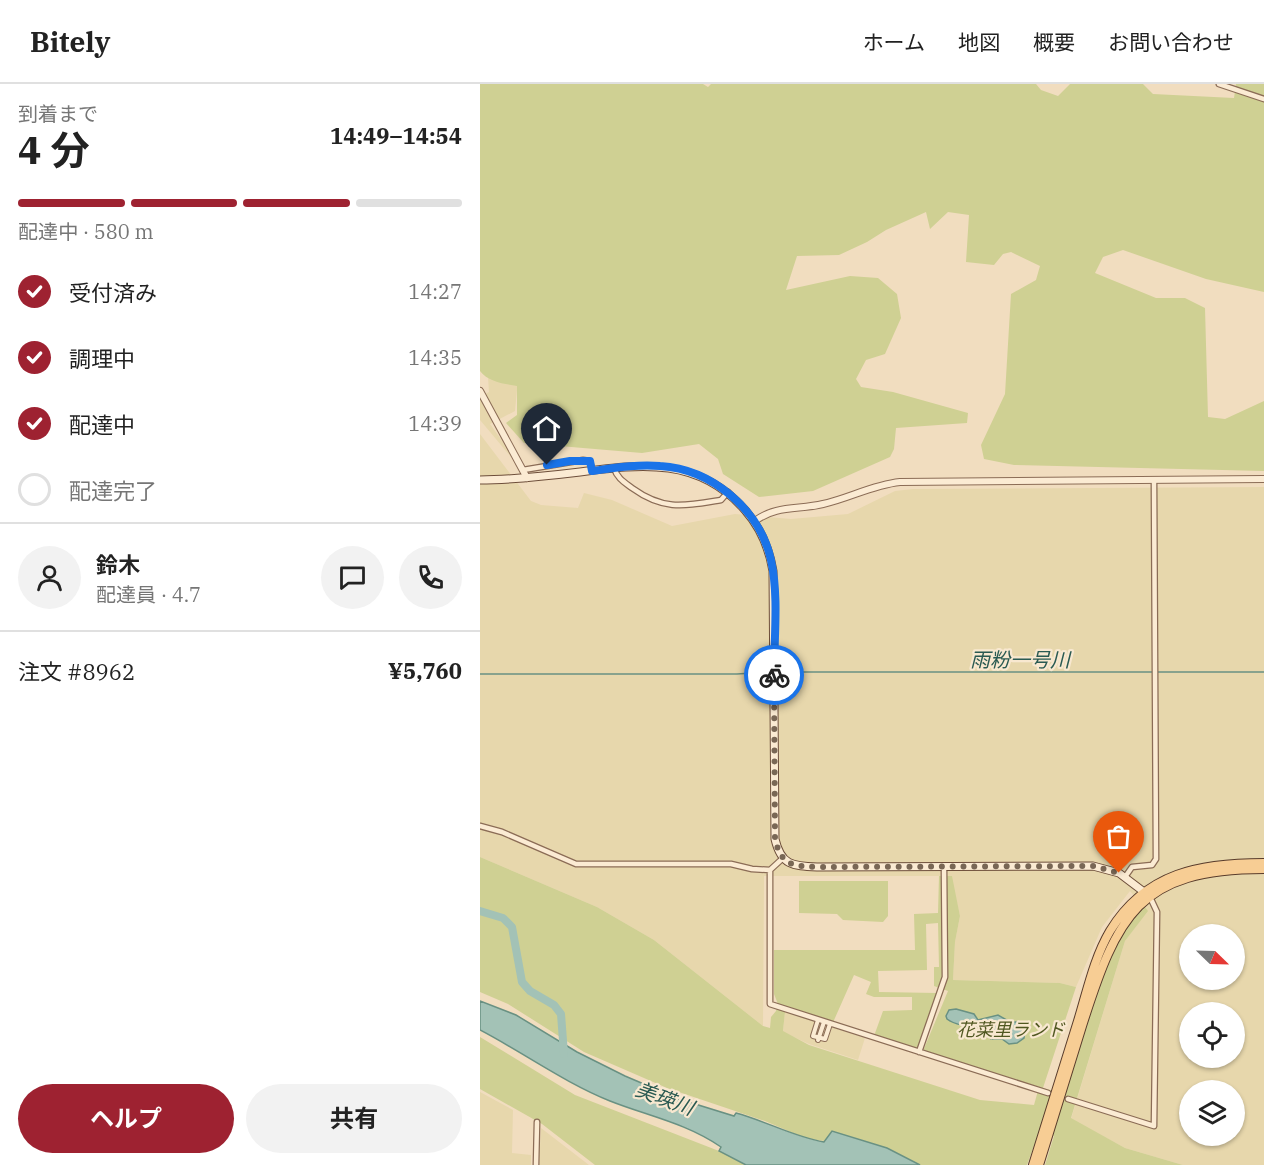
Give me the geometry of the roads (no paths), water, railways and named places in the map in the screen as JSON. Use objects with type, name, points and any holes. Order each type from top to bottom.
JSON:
[{"type":"main road","points":[[480,480],[527,478],[638,465],[675,468],[702,477],[728,492],[755,521],[766,543],[773,571],[774,809],[775,839],[782,859],[802,867],[1093,866],[1106,868],[1125,877],[1148,894]]},
{"type":"main road","points":[[1033,1165],[1046,1133],[1104,960],[1121,927],[1148,894],[1172,876],[1201,866],[1264,863]]},
{"type":"main road","points":[[1148,894],[1205,872],[1264,869]]},
{"type":"main road","points":[[1039,1165],[1046,1133]]},
{"type":"street","points":[[1219,84],[1264,99]]},
{"type":"street","points":[[480,391],[527,478]]},
{"type":"street","points":[[524,470],[583,460],[590,461],[592,471]]},
{"type":"street","points":[[614,468],[616,475],[647,499],[666,505],[721,500],[728,492]]},
{"type":"street","points":[[755,521],[775,509],[825,504],[882,484],[1264,479]]},
{"type":"street","points":[[1125,877],[1132,867],[1152,865],[1156,859],[1154,480]]},
{"type":"street","points":[[480,826],[502,832],[576,864],[731,864],[770,870]]},
{"type":"street","points":[[782,859],[770,870],[770,1004],[1048,1093]]},
{"type":"street","points":[[919,1052],[945,977],[944,867]]},
{"type":"street","points":[[1068,1099],[1154,1126],[1157,912],[1148,894]]},
{"type":"street","points":[[818,1020],[813,1036],[825,1039],[827,1023]]},
{"type":"street","points":[[819,1037],[827,1023]]},
{"type":"street","points":[[536,1165],[537,1122]]},
{"type":"water","name":"美瑛川","points":[[480,1001],[516,1015],[577,1052],[679,1099],[734,1116],[736,1113],[824,1142],[832,1131],[887,1148],[920,1165],[746,1165],[719,1151],[721,1147],[708,1139],[667,1121],[593,1094],[480,1030]]},
{"type":"water","points":[[956,1009],[974,1014],[978,1020],[998,1015],[1010,1022],[1020,1022],[1025,1028],[1024,1038],[1017,1043],[1009,1044],[1002,1039],[991,1039],[981,1026],[973,1029],[947,1019],[949,1010]]},
{"type":"waterway","name":"雨粉一号川","points":[[480,674],[767,672]]},
{"type":"waterway","name":"雨粉一号川","points":[[776,672],[1152,672]]},
{"type":"waterway","name":"雨粉一号川","points":[[1157,672],[1264,672]]},
{"type":"waterway","points":[[480,911],[503,918],[512,927],[522,982],[530,991],[554,1005],[561,1014],[564,1054]]},
{"type":"park label","name":"花菜里ランド","points":[[1011,1029]]}]
